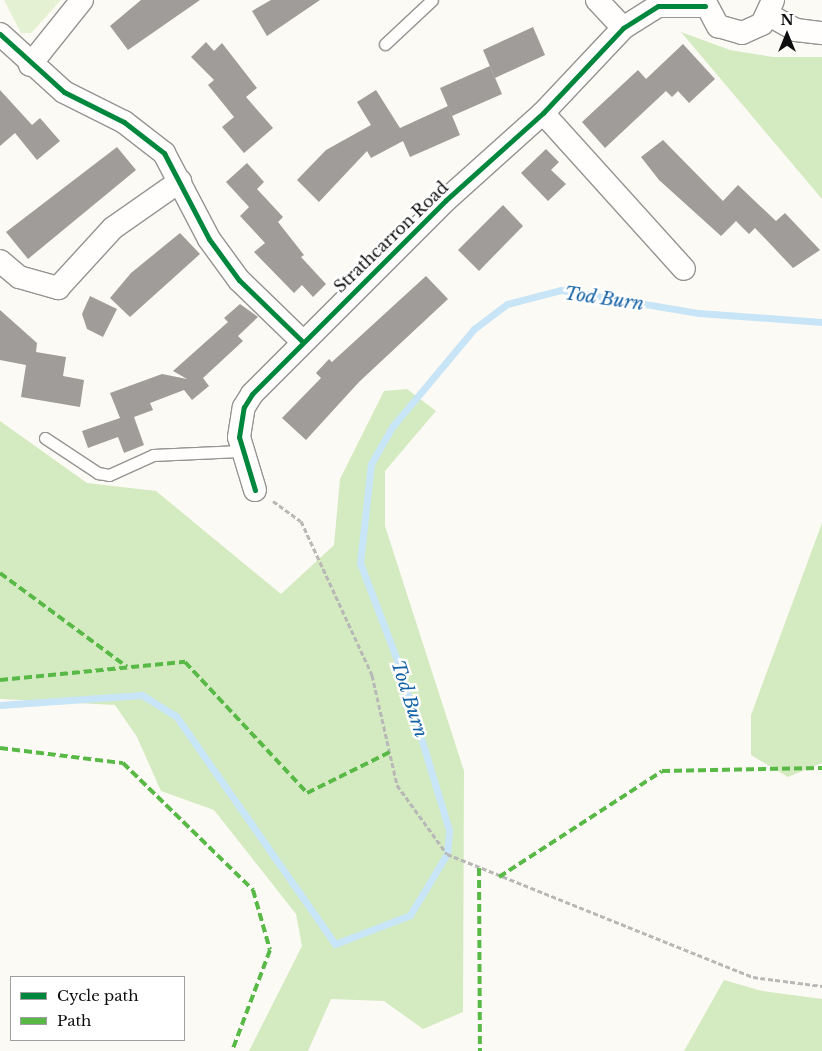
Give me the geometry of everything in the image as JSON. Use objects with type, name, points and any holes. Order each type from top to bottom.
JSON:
[{"type":"street","points":[[30,65],[82,0]]},
{"type":"street","points":[[597,0],[623,28]]},
{"type":"street","points":[[704,3],[712,20],[729,32],[750,31],[771,7],[796,30],[822,33]]},
{"type":"street","name":"Strathcarron Road","points":[[256,490],[240,450],[244,406],[302,341],[543,114],[623,28],[658,6],[704,3]]},
{"type":"street","points":[[0,34],[30,65],[64,92],[124,122],[164,153],[209,240],[239,280],[302,341]]},
{"type":"street","points":[[543,114],[684,269]]},
{"type":"street","points":[[0,261],[19,277],[58,288],[112,228],[180,181]]},
{"type":"lane","points":[[385,44],[432,0]]},
{"type":"lane","points":[[46,438],[98,473],[109,475],[153,455],[240,450]]},
{"type":"path","points":[[256,490],[301,521],[372,675],[397,785],[447,854],[753,977],[822,986]]},
{"type":"green space","points":[[4,0],[61,0],[31,33],[21,33]]},
{"type":"green space","points":[[681,32],[730,50],[773,57],[822,57],[822,199]]},
{"type":"green space","points":[[407,389],[436,411],[385,471],[385,526],[464,771],[463,1012],[423,1029],[384,1001],[331,999],[308,1051],[249,1051],[302,946],[296,914],[214,810],[161,791],[137,737],[115,705],[0,699],[0,421],[87,483],[156,491],[281,594],[334,545],[340,479],[384,391]]},
{"type":"green space","points":[[822,523],[822,763],[788,777],[751,755],[751,715]]},
{"type":"green space","points":[[724,980],[762,991],[822,999],[822,1051],[684,1051]]},
{"type":"building","points":[[141,0],[200,0],[128,50],[110,26]]},
{"type":"building","points":[[271,0],[320,0],[267,36],[252,11]]},
{"type":"building","points":[[533,27],[545,55],[495,78],[483,50]]},
{"type":"building","points":[[206,42],[214,51],[222,43],[257,88],[246,97],[273,128],[244,153],[222,127],[234,117],[208,85],[214,80],[191,57]]},
{"type":"building","points":[[683,44],[715,79],[689,103],[678,91],[672,97],[666,91],[605,148],[582,122],[638,70],[646,79]]},
{"type":"building","points":[[490,66],[502,94],[452,116],[440,88]]},
{"type":"building","points":[[0,90],[32,125],[40,118],[60,141],[37,160],[15,133],[0,146]]},
{"type":"building","points":[[376,90],[400,128],[448,106],[460,135],[410,157],[403,141],[371,158],[367,151],[319,202],[297,180],[326,150],[371,125],[357,102]]},
{"type":"building","points":[[663,140],[723,201],[738,185],[776,221],[785,213],[820,250],[793,268],[755,228],[749,234],[736,221],[721,236],[659,180],[641,157]]},
{"type":"building","points":[[117,147],[136,170],[28,259],[6,232]]},
{"type":"building","points":[[546,149],[559,162],[551,170],[566,184],[548,201],[521,173]]},
{"type":"building","points":[[247,163],[264,182],[257,189],[283,217],[278,222],[304,255],[301,257],[326,284],[313,297],[302,285],[294,293],[254,252],[265,243],[240,216],[249,207],[226,182]]},
{"type":"building","points":[[503,205],[523,226],[479,271],[458,250]]},
{"type":"building","points":[[180,233],[200,254],[130,317],[110,298],[131,273]]},
{"type":"building","points":[[426,276],[448,299],[359,382],[306,440],[282,418],[321,378],[316,373],[329,359],[332,362]]},
{"type":"building","points":[[90,296],[117,309],[103,337],[87,329],[82,314]]},
{"type":"building","points":[[240,304],[258,317],[238,336],[243,341],[203,378],[209,386],[192,400],[184,390],[150,403],[153,410],[134,417],[144,445],[124,453],[118,437],[88,448],[82,431],[120,418],[110,393],[162,374],[187,379],[173,371],[228,322],[224,318]]},
{"type":"building","points":[[0,310],[37,343],[36,352],[66,357],[63,376],[84,380],[80,407],[21,397],[26,365],[0,360]]},
{"type":"waterway","name":"Tod Burn","points":[[0,705],[142,695],[176,716],[335,944],[410,915],[447,854],[449,830],[399,665],[360,563],[371,464],[392,427],[474,329],[507,304],[561,290],[699,313],[822,322]]},
{"type":"marked path","points":[[0,573],[127,667]]},
{"type":"marked path","points":[[0,680],[185,662],[307,793],[390,752]]},
{"type":"marked path","points":[[0,748],[123,763],[253,890],[270,950],[232,1051]]},
{"type":"marked path","points":[[499,877],[662,771],[822,768]]},
{"type":"marked path","points":[[479,868],[480,1051]]},
{"type":"cycle path","points":[[255,490],[239,437],[244,407],[252,394],[446,200],[543,113],[623,28],[658,6],[705,6]]},
{"type":"cycle path","points":[[0,34],[64,92],[124,122],[164,153],[209,239],[239,280],[302,341]]}]
